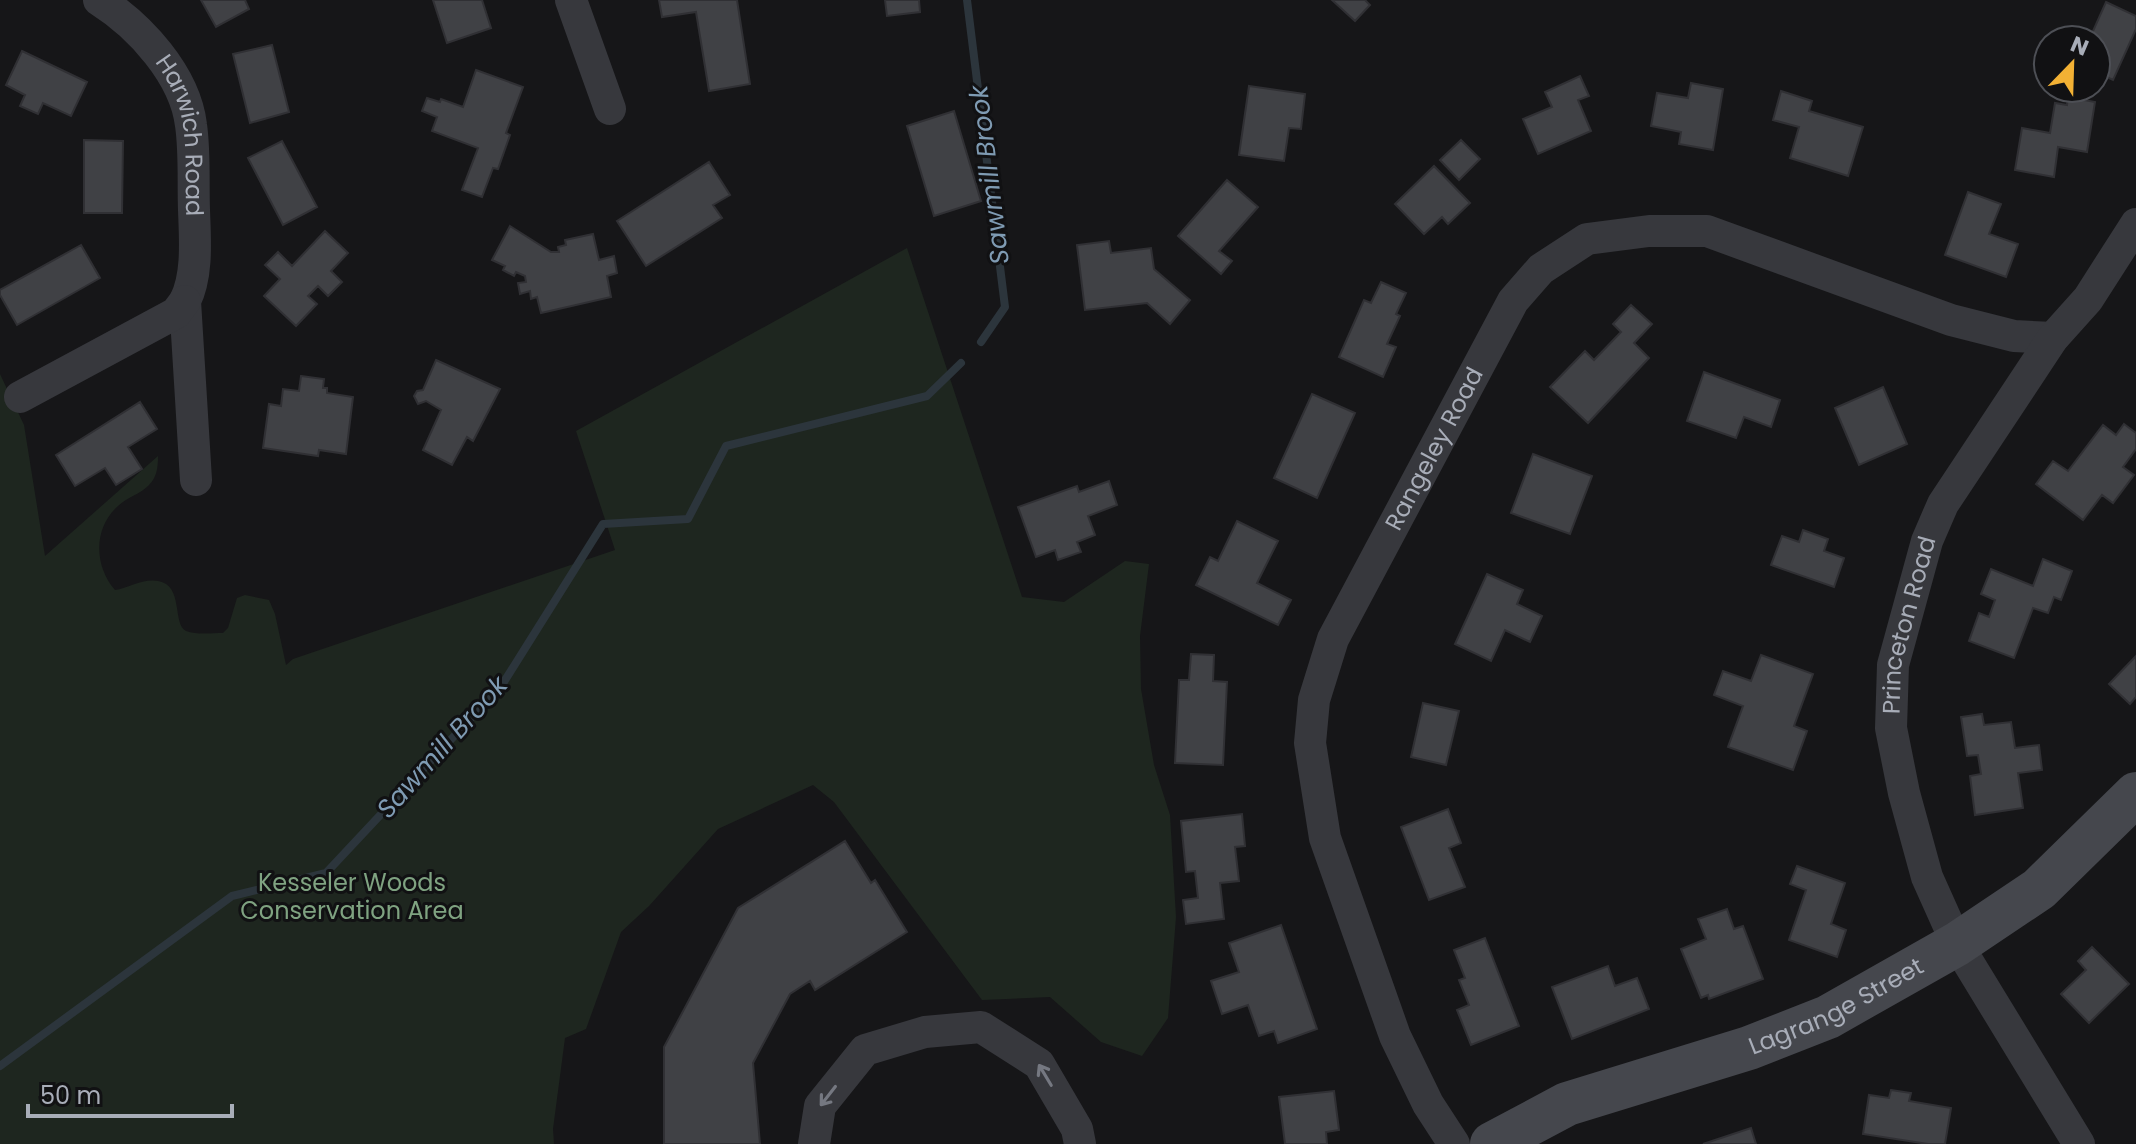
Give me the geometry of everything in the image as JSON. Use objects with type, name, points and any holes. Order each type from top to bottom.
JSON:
[{"type":"main road","name":"Lagrange Street","points":[[1492,1144],[1567,1104],[1749,1048],[1828,1017],[1957,944],[2039,889],[2136,794]]},
{"type":"street","name":"Harwich Road","points":[[99,0],[114,9],[151,45],[178,82],[191,122],[195,241],[191,288],[185,301],[196,480]]},
{"type":"street","points":[[571,0],[610,109]]},
{"type":"street","name":"Princeton Road","points":[[2079,1144],[1957,944],[1927,877],[1904,793],[1891,728],[1893,665],[1927,541],[1943,504],[2053,338],[2088,299],[2136,224]]},
{"type":"street","name":"Rangeley Road","points":[[1454,1144],[1428,1104],[1395,1036],[1325,838],[1310,743],[1314,700],[1333,639],[1513,301],[1541,269],[1587,239],[1649,231],[1707,231],[1951,320],[2014,336],[2053,338]]},
{"type":"street","points":[[20,397],[176,313],[185,301]]},
{"type":"street","points":[[814,1144],[820,1106],[865,1050],[925,1032],[981,1027],[1039,1064],[1077,1129],[1080,1144]]},
{"type":"green space","name":"Kesseler Woods Conservation Area","points":[[907,248],[1022,597],[1064,602],[1125,561],[1149,564],[1140,636],[1141,689],[1154,765],[1170,815],[1176,917],[1168,1018],[1142,1056],[1101,1042],[1050,997],[982,1000],[834,802],[813,785],[718,829],[649,906],[621,932],[586,1029],[565,1038],[553,1129],[554,1144],[0,1144],[0,374],[24,425],[45,556],[158,456],[152,482],[118,506],[104,525],[99,547],[108,580],[115,590],[147,581],[166,584],[175,597],[182,627],[195,633],[223,633],[228,628],[237,598],[245,595],[269,600],[286,665],[293,659],[615,550],[576,431]]},
{"type":"building","points":[[201,0],[245,0],[249,9],[216,27]]},
{"type":"building","points":[[433,0],[482,0],[491,28],[447,43]]},
{"type":"building","points":[[659,0],[737,0],[750,84],[709,91],[696,12],[662,17]]},
{"type":"building","points":[[885,0],[919,0],[920,12],[887,16]]},
{"type":"building","points":[[1332,0],[1365,0],[1370,5],[1355,21]]},
{"type":"building","points":[[2106,2],[2136,16],[2136,29],[2113,80],[2112,24],[2096,24]]},
{"type":"building","points":[[272,45],[289,112],[250,123],[233,54]]},
{"type":"building","points":[[22,51],[87,82],[71,116],[43,103],[38,114],[20,106],[25,95],[6,85]]},
{"type":"building","points":[[476,70],[523,87],[506,133],[510,135],[498,169],[493,168],[482,197],[462,190],[478,148],[432,131],[437,117],[422,111],[427,98],[440,102],[441,99],[463,107]]},
{"type":"building","points":[[1580,76],[1589,96],[1578,100],[1591,131],[1538,154],[1523,119],[1552,107],[1545,92]]},
{"type":"building","points":[[1691,83],[1723,89],[1713,150],[1679,144],[1681,132],[1651,126],[1657,93],[1688,98]]},
{"type":"building","points":[[1249,86],[1305,94],[1301,129],[1289,128],[1284,161],[1239,155]]},
{"type":"building","points":[[1781,91],[1812,101],[1809,111],[1863,127],[1848,176],[1790,158],[1799,127],[1773,120]]},
{"type":"building","points":[[2055,104],[2095,104],[2087,152],[2058,147],[2054,177],[2015,170],[2022,128],[2050,133]]},
{"type":"building","points":[[954,111],[981,201],[934,216],[907,126]]},
{"type":"building","points":[[84,140],[123,141],[122,213],[84,213]]},
{"type":"building","points":[[1461,140],[1480,159],[1459,180],[1440,160]]},
{"type":"building","points":[[282,141],[317,207],[283,225],[248,158]]},
{"type":"building","points":[[709,162],[730,195],[713,205],[722,218],[646,266],[617,221]]},
{"type":"building","points":[[1434,166],[1470,203],[1448,224],[1442,217],[1424,234],[1395,204]]},
{"type":"building","points":[[1227,180],[1258,207],[1219,251],[1232,261],[1221,274],[1178,236]]},
{"type":"building","points":[[1968,192],[2001,204],[1989,234],[2018,244],[2006,277],[1945,255]]},
{"type":"building","points":[[510,226],[551,252],[559,252],[558,247],[566,245],[565,240],[593,234],[599,260],[614,256],[617,273],[607,276],[611,297],[541,313],[537,297],[531,299],[530,291],[520,294],[518,283],[526,282],[525,276],[516,272],[514,276],[503,270],[505,266],[492,260]]},
{"type":"building","points":[[325,231],[348,253],[331,271],[342,282],[328,296],[318,286],[308,296],[317,304],[296,326],[264,296],[280,279],[265,265],[278,252],[292,266]]},
{"type":"building","points":[[1109,241],[1111,253],[1151,248],[1154,269],[1190,300],[1170,324],[1147,303],[1085,310],[1077,245]]},
{"type":"building","points":[[81,245],[100,278],[17,325],[0,290]]},
{"type":"building","points":[[1381,282],[1406,293],[1396,314],[1400,316],[1387,344],[1396,347],[1383,377],[1339,357],[1364,300],[1371,303]]},
{"type":"building","points":[[1631,305],[1652,324],[1634,343],[1649,358],[1588,423],[1550,387],[1585,351],[1594,360],[1621,332],[1613,324]]},
{"type":"building","points":[[436,360],[500,389],[473,441],[467,437],[452,465],[423,450],[441,410],[426,401],[418,404],[414,396],[417,391],[423,390]]},
{"type":"building","points":[[1704,372],[1780,400],[1771,427],[1744,417],[1736,438],[1687,421]]},
{"type":"building","points":[[301,376],[324,379],[323,388],[327,388],[327,393],[353,397],[346,454],[319,450],[318,456],[263,448],[269,404],[281,406],[283,389],[299,391]]},
{"type":"building","points":[[1883,387],[1907,444],[1859,465],[1835,408]]},
{"type":"building","points":[[1312,394],[1355,413],[1317,498],[1274,478]]},
{"type":"building","points":[[140,402],[157,429],[128,447],[142,469],[116,485],[105,468],[75,486],[56,455]]},
{"type":"building","points":[[2124,424],[2136,433],[2136,449],[2123,467],[2134,475],[2113,503],[2102,495],[2083,520],[2036,484],[2053,461],[2068,471],[2103,425],[2116,435]]},
{"type":"building","points":[[1533,454],[1592,476],[1570,534],[1511,513]]},
{"type":"building","points":[[1109,481],[1117,505],[1088,516],[1095,535],[1077,542],[1081,552],[1058,560],[1055,550],[1036,557],[1018,507],[1077,486],[1079,492]]},
{"type":"building","points":[[1237,521],[1278,541],[1257,583],[1291,600],[1278,625],[1196,585],[1210,557],[1218,561]]},
{"type":"building","points":[[1803,530],[1828,539],[1824,551],[1844,558],[1834,587],[1771,565],[1782,536],[1799,542]]},
{"type":"building","points":[[2043,559],[2072,571],[2061,600],[2054,597],[2048,613],[2033,608],[2014,658],[1969,641],[1979,613],[1989,617],[1995,600],[1981,594],[1991,569],[2033,586]]},
{"type":"building","points":[[1487,574],[1523,590],[1517,604],[1542,616],[1530,642],[1505,630],[1491,661],[1455,644]]},
{"type":"building","points":[[1191,654],[1214,655],[1213,681],[1227,682],[1223,765],[1175,763],[1179,680],[1189,680]]},
{"type":"building","points":[[1761,655],[1813,674],[1794,726],[1807,731],[1793,770],[1728,747],[1743,706],[1714,695],[1723,671],[1751,681]]},
{"type":"building","points":[[2136,656],[2136,697],[2130,704],[2109,684]]},
{"type":"building","points":[[1423,703],[1459,711],[1446,765],[1411,757]]},
{"type":"building","points":[[1982,714],[1984,725],[2011,722],[2015,748],[2039,745],[2042,770],[2018,773],[2023,808],[1975,815],[1970,776],[1981,774],[1978,755],[1967,756],[1961,717]]},
{"type":"building","points":[[1448,809],[1461,843],[1449,848],[1465,887],[1429,900],[1401,827]]},
{"type":"building","points":[[1242,814],[1245,846],[1235,847],[1239,881],[1220,883],[1224,919],[1186,924],[1183,900],[1198,898],[1195,871],[1186,872],[1181,821]]},
{"type":"building","points":[[845,841],[871,883],[875,880],[907,932],[815,990],[810,981],[790,994],[753,1063],[760,1144],[664,1144],[664,1047],[738,908]]},
{"type":"building","points":[[1797,866],[1845,883],[1831,924],[1846,930],[1837,957],[1789,940],[1806,890],[1790,884]]},
{"type":"building","points":[[1727,909],[1734,929],[1743,926],[1763,979],[1709,999],[1708,995],[1701,998],[1681,949],[1706,939],[1698,919]]},
{"type":"building","points":[[1281,925],[1317,1029],[1278,1043],[1274,1031],[1259,1036],[1248,1005],[1222,1014],[1211,981],[1239,972],[1229,943]]},
{"type":"building","points":[[1485,938],[1519,1026],[1471,1045],[1457,1010],[1469,1005],[1459,980],[1465,978],[1454,950]]},
{"type":"building","points":[[2092,947],[2129,984],[2089,1023],[2061,994],[2086,970],[2078,961]]},
{"type":"building","points":[[1608,966],[1615,986],[1637,978],[1649,1009],[1572,1039],[1552,987]]},
{"type":"building","points":[[1891,1090],[1911,1093],[1909,1101],[1951,1108],[1945,1144],[1863,1134],[1869,1095],[1889,1098]]},
{"type":"building","points":[[1334,1091],[1339,1130],[1326,1132],[1327,1144],[1285,1144],[1279,1097]]},
{"type":"building","points":[[1751,1128],[1756,1144],[1703,1144]]},
{"type":"waterway","name":"Sawmill Brook","points":[[967,0],[1005,307],[981,342]]},
{"type":"waterway","name":"Sawmill Brook","points":[[0,1066],[232,896],[326,873],[502,685],[603,524],[688,519],[726,446],[927,396],[961,363]]}]
